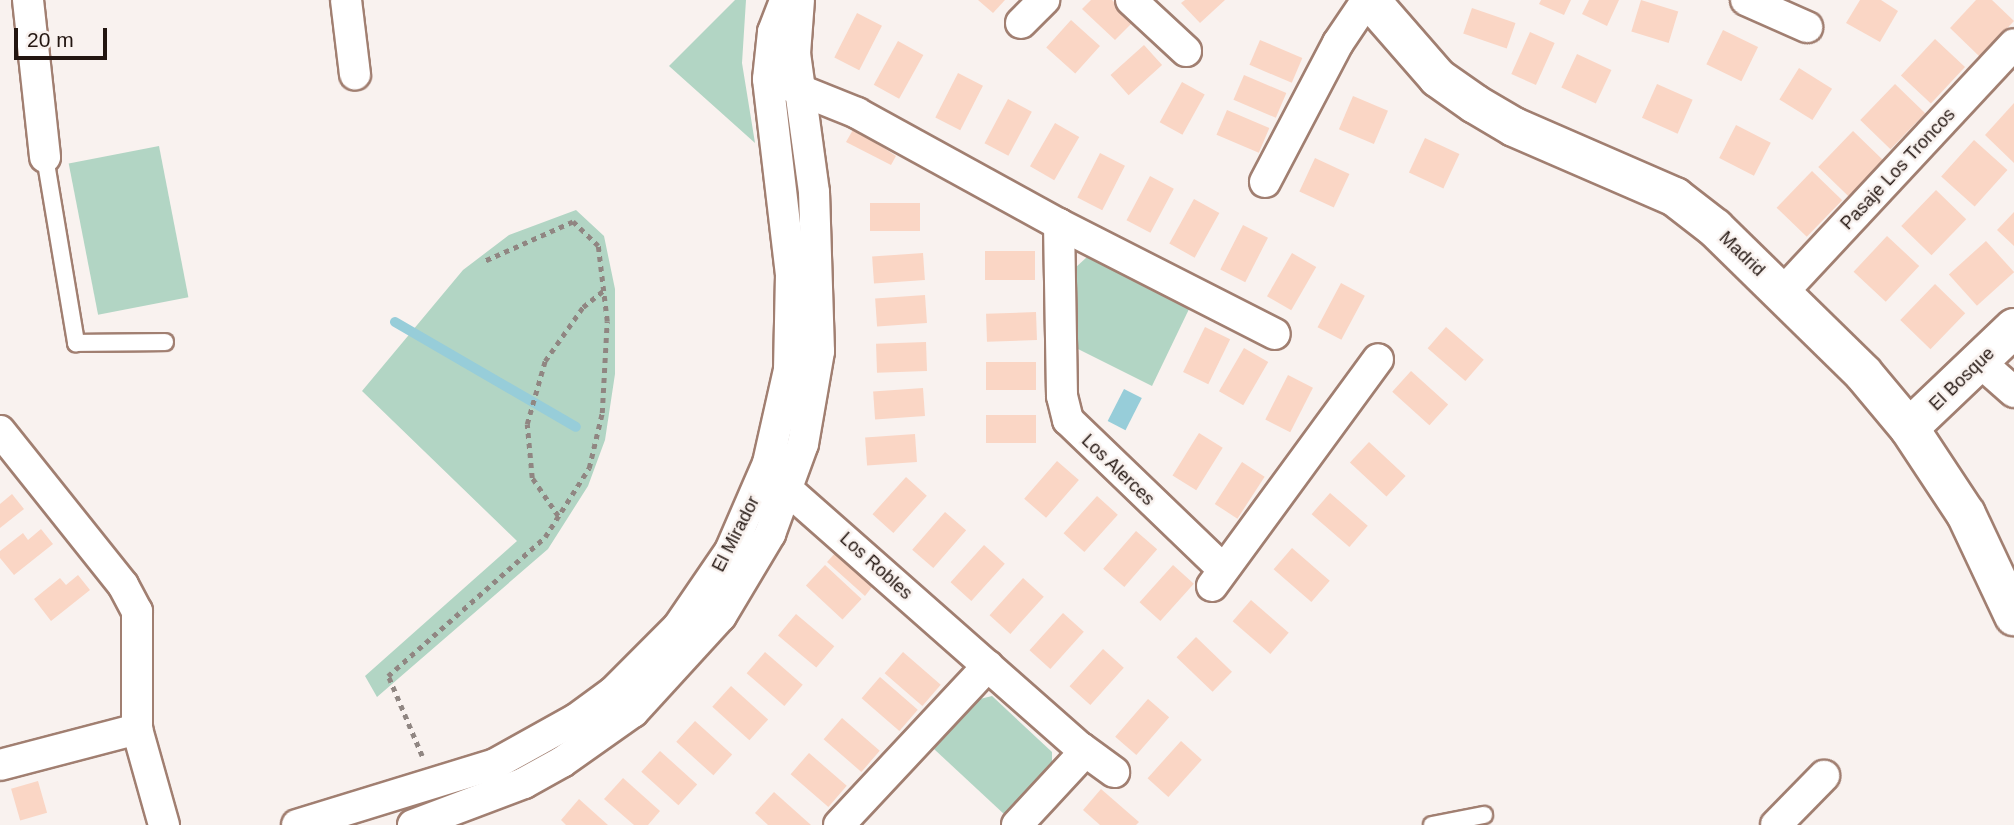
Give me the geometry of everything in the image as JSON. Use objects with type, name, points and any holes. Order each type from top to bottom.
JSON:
[{"type":"street","points":[[28,0],[45,157]]},
{"type":"street","points":[[346,0],[355,74]]},
{"type":"street","name":"El Mirador","points":[[298,825],[435,786],[537,744],[613,692],[647,660],[699,599],[730,551],[768,463],[781,417],[793,322],[791,275],[768,79],[773,33],[785,0]]},
{"type":"street","name":"El Mirador","points":[[413,825],[524,783],[562,762],[633,712],[687,658],[721,616],[747,576],[788,490],[813,398],[821,303],[814,192],[795,54],[799,0]]},
{"type":"street","points":[[1021,23],[1044,0]]},
{"type":"street","points":[[1132,0],[1186,51]]},
{"type":"street","points":[[1265,182],[1338,43],[1368,0]]},
{"type":"street","name":"Madrid","points":[[1368,0],[1438,78],[1514,127],[1675,197],[1715,228],[1863,373],[1909,428],[1966,513],[2014,616]]},
{"type":"street","points":[[1746,0],[1807,27]]},
{"type":"street","name":"Pasaje Los Troncos","points":[[1782,293],[2014,44]]},
{"type":"street","points":[[768,79],[800,89],[856,113],[1059,224],[1275,334]]},
{"type":"street","name":"Los Alerces","points":[[1059,224],[1062,396],[1068,420],[1217,577],[1305,465],[1378,359]]},
{"type":"street","name":"El Bosque","points":[[1909,428],[1981,363],[2014,328]]},
{"type":"street","points":[[1981,363],[2014,392]]},
{"type":"street","points":[[0,431],[123,585],[137,611],[137,729],[164,825]]},
{"type":"street","name":"Los Robles","points":[[768,463],[788,490],[1081,748],[1115,772]]},
{"type":"street","points":[[839,825],[988,666]]},
{"type":"street","points":[[0,765],[137,729]]},
{"type":"street","points":[[1017,825],[1080,757],[1081,748]]},
{"type":"street","points":[[1776,825],[1824,776]]},
{"type":"lane","points":[[45,157],[76,343],[165,342]]},
{"type":"lane","points":[[1432,825],[1484,816]]},
{"type":"path","points":[[435,786],[387,676],[545,537],[589,468],[601,413],[607,321],[598,246],[573,222],[483,262]]},
{"type":"path","points":[[558,516],[532,478],[527,424],[545,361],[583,307],[604,291]]},
{"type":"green space","points":[[735,0],[746,0],[742,63],[755,143],[669,66]]},
{"type":"green space","points":[[159,146],[188,297],[98,315],[69,164]]},
{"type":"green space","points":[[576,210],[604,236],[615,289],[615,374],[605,440],[588,486],[548,549],[377,697],[365,676],[517,541],[362,391],[463,270],[509,235]]},
{"type":"green space","points":[[1087,257],[1190,307],[1152,386],[1078,349],[1075,268]]},
{"type":"green space","points":[[992,696],[1052,752],[1052,766],[1005,815],[934,749],[980,699]]},
{"type":"water","points":[[1124,389],[1142,398],[1125,430],[1108,421]]},
{"type":"building","points":[[978,0],[1005,0],[993,13]]},
{"type":"building","points":[[1091,0],[1112,0],[1134,21],[1115,40],[1082,9]]},
{"type":"building","points":[[1185,0],[1225,0],[1200,23],[1181,3]]},
{"type":"building","points":[[1541,0],[1571,0],[1564,15],[1539,4]]},
{"type":"building","points":[[1589,0],[1619,0],[1607,26],[1582,14]]},
{"type":"building","points":[[1641,0],[1678,11],[1669,43],[1631,32]]},
{"type":"building","points":[[1860,0],[1881,0],[1898,11],[1880,42],[1846,23]]},
{"type":"building","points":[[1976,0],[1992,0],[2014,21],[1980,57],[1950,28]]},
{"type":"building","points":[[1472,8],[1515,23],[1507,49],[1463,34]]},
{"type":"building","points":[[857,13],[882,26],[859,70],[834,58]]},
{"type":"building","points":[[1071,20],[1100,46],[1075,74],[1046,47]]},
{"type":"building","points":[[1723,30],[1758,47],[1741,81],[1706,64]]},
{"type":"building","points":[[1530,32],[1555,43],[1536,85],[1511,74]]},
{"type":"building","points":[[1935,39],[1965,67],[1931,104],[1901,76]]},
{"type":"building","points":[[1260,40],[1302,58],[1292,83],[1249,65]]},
{"type":"building","points":[[898,41],[923,55],[899,99],[874,85]]},
{"type":"building","points":[[1144,45],[1162,65],[1129,95],[1111,75]]},
{"type":"building","points":[[1577,54],[1611,70],[1596,104],[1561,88]]},
{"type":"building","points":[[1799,68],[1832,89],[1812,120],[1779,99]]},
{"type":"building","points":[[958,73],[983,86],[960,130],[935,118]]},
{"type":"building","points":[[1244,75],[1286,93],[1276,118],[1233,100]]},
{"type":"building","points":[[1182,82],[1205,95],[1182,135],[1160,122]]},
{"type":"building","points":[[1657,84],[1693,100],[1678,134],[1642,118]]},
{"type":"building","points":[[1895,84],[1925,113],[1890,149],[1860,120]]},
{"type":"building","points":[[1353,96],[1388,111],[1374,144],[1339,129]]},
{"type":"building","points":[[1008,99],[1032,112],[1008,156],[985,143]]},
{"type":"building","points":[[2014,103],[2014,163],[1985,135]]},
{"type":"building","points":[[1227,110],[1269,128],[1259,153],[1216,135]]},
{"type":"building","points":[[1055,123],[1079,137],[1054,180],[1030,166]]},
{"type":"building","points":[[1736,125],[1771,143],[1754,176],[1719,158]]},
{"type":"building","points":[[854,128],[896,156],[891,165],[846,142]]},
{"type":"building","points":[[1853,131],[1883,160],[1848,196],[1818,167]]},
{"type":"building","points":[[1425,138],[1459,154],[1443,188],[1409,172]]},
{"type":"building","points":[[1974,140],[2007,170],[1975,207],[1941,176]]},
{"type":"building","points":[[1100,153],[1125,166],[1102,210],[1077,198]]},
{"type":"building","points":[[1315,158],[1349,174],[1334,208],[1299,192]]},
{"type":"building","points":[[1812,171],[1842,200],[1807,237],[1777,208]]},
{"type":"building","points":[[1150,176],[1174,189],[1150,233],[1127,220]]},
{"type":"building","points":[[1936,190],[1966,219],[1931,255],[1901,226]]},
{"type":"building","points":[[1194,199],[1219,213],[1195,258],[1169,244]]},
{"type":"building","points":[[870,203],[920,203],[920,231],[870,231]]},
{"type":"building","points":[[2014,212],[2014,246],[1997,230]]},
{"type":"building","points":[[1243,225],[1268,238],[1245,282],[1220,270]]},
{"type":"building","points":[[1887,236],[1919,266],[1886,302],[1854,272]]},
{"type":"building","points":[[1986,241],[2014,272],[1977,306],[1949,274]]},
{"type":"building","points":[[985,251],[1035,251],[1035,280],[985,280]]},
{"type":"building","points":[[923,253],[925,280],[874,283],[872,257]]},
{"type":"building","points":[[1292,253],[1316,267],[1291,310],[1267,296]]},
{"type":"building","points":[[1341,283],[1365,296],[1341,340],[1318,327]]},
{"type":"building","points":[[1935,284],[1965,313],[1930,349],[1900,320]]},
{"type":"building","points":[[925,295],[927,323],[877,326],[875,298]]},
{"type":"building","points":[[1036,312],[1037,340],[987,342],[986,314]]},
{"type":"building","points":[[1205,327],[1230,339],[1208,384],[1183,372]]},
{"type":"building","points":[[1446,327],[1484,360],[1465,381],[1428,348]]},
{"type":"building","points":[[926,342],[927,371],[877,373],[876,344]]},
{"type":"building","points":[[1244,348],[1268,362],[1243,405],[1219,391]]},
{"type":"building","points":[[986,362],[1036,362],[1036,390],[986,390]]},
{"type":"building","points":[[1411,371],[1448,404],[1429,425],[1392,392]]},
{"type":"building","points":[[1288,375],[1313,388],[1290,432],[1265,420]]},
{"type":"building","points":[[923,388],[925,416],[875,419],[873,391]]},
{"type":"building","points":[[986,415],[1036,415],[1036,443],[986,443]]},
{"type":"building","points":[[1199,433],[1223,448],[1196,490],[1173,475]]},
{"type":"building","points":[[915,434],[917,462],[867,465],[865,437]]},
{"type":"building","points":[[1369,442],[1406,476],[1386,497],[1350,462]]},
{"type":"building","points":[[1057,461],[1079,480],[1046,518],[1024,499]]},
{"type":"building","points":[[1242,462],[1265,477],[1237,519],[1215,504]]},
{"type":"building","points":[[906,477],[927,496],[893,533],[873,514]]},
{"type":"building","points":[[1330,493],[1368,526],[1349,547],[1312,514]]},
{"type":"building","points":[[12,494],[24,509],[0,528],[0,504]]},
{"type":"building","points":[[1097,496],[1118,515],[1084,552],[1064,533]]},
{"type":"building","points":[[945,512],[966,530],[933,568],[912,550]]},
{"type":"building","points":[[41,529],[53,544],[14,575],[0,558],[0,551],[23,533],[28,540]]},
{"type":"building","points":[[1136,531],[1157,549],[1124,587],[1103,569]]},
{"type":"building","points":[[984,545],[1005,564],[971,601],[951,582]]},
{"type":"building","points":[[1292,548],[1330,581],[1311,602],[1274,569]]},
{"type":"building","points":[[837,551],[872,587],[865,596],[827,562]]},
{"type":"building","points":[[825,565],[862,599],[842,620],[806,585]]},
{"type":"building","points":[[1173,565],[1194,584],[1160,621],[1140,602]]},
{"type":"building","points":[[78,575],[90,590],[51,621],[34,599],[60,578],[66,585]]},
{"type":"building","points":[[1023,578],[1044,597],[1010,634],[990,615]]},
{"type":"building","points":[[1251,600],[1289,633],[1270,654],[1233,621]]},
{"type":"building","points":[[1063,613],[1084,632],[1050,669],[1030,650]]},
{"type":"building","points":[[796,614],[834,646],[816,668],[778,635]]},
{"type":"building","points":[[1196,637],[1232,672],[1213,692],[1177,657]]},
{"type":"building","points":[[1103,649],[1124,668],[1090,705],[1070,686]]},
{"type":"building","points":[[765,652],[803,685],[784,706],[747,673]]},
{"type":"building","points":[[903,652],[941,685],[922,706],[885,673]]},
{"type":"building","points":[[880,677],[918,710],[899,731],[862,698]]},
{"type":"building","points":[[731,686],[768,719],[749,740],[712,707]]},
{"type":"building","points":[[1148,699],[1169,717],[1136,755],[1115,737]]},
{"type":"building","points":[[842,718],[880,751],[861,772],[824,739]]},
{"type":"building","points":[[695,721],[732,754],[713,775],[676,742]]},
{"type":"building","points":[[1181,741],[1202,760],[1168,797],[1148,778]]},
{"type":"building","points":[[660,751],[697,784],[678,805],[641,772]]},
{"type":"building","points":[[809,753],[847,786],[828,807],[791,774]]},
{"type":"building","points":[[623,778],[660,811],[648,825],[634,825],[604,799]]},
{"type":"building","points":[[38,781],[47,813],[20,820],[11,789]]},
{"type":"building","points":[[1101,789],[1139,822],[1136,825],[1100,825],[1083,810]]},
{"type":"building","points":[[774,792],[811,825],[768,825],[755,813]]},
{"type":"building","points":[[579,799],[608,825],[566,825],[561,820]]},
{"type":"waterway","points":[[395,322],[576,427]]}]
